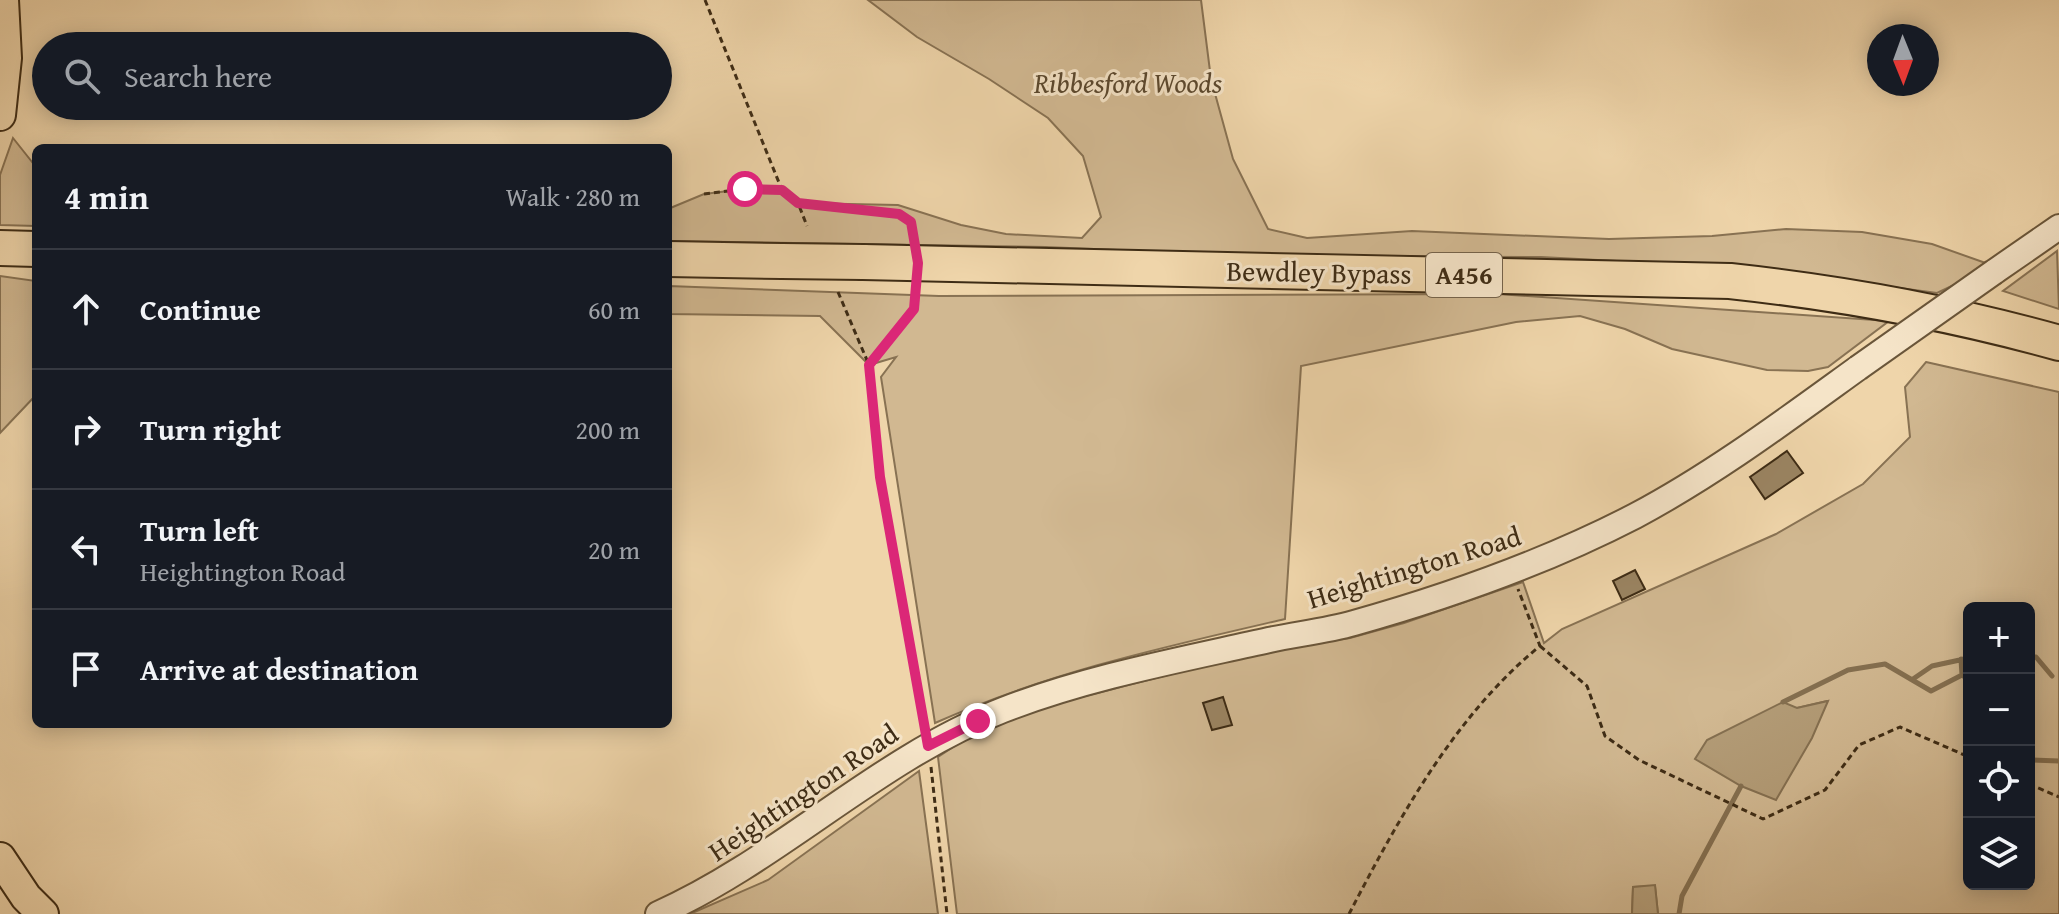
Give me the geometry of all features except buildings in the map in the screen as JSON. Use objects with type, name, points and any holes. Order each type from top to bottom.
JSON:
[{"type":"highway","name":"Bewdley Bypass","points":[[672,259],[1730,281],[1881,302],[2059,343]]},
{"type":"main road","points":[[0,115],[6,58],[3,0]]},
{"type":"main road","points":[[0,858],[26,897],[43,914]]},
{"type":"street","name":"Heightington Road","points":[[658,914],[713,887],[787,841],[892,766],[978,721],[1035,699],[1195,656],[1349,624],[1424,602],[1578,544],[1637,514],[1753,444],[2059,227]]},
{"type":"path","points":[[705,0],[782,190],[798,203],[807,226]]},
{"type":"path","points":[[704,194],[745,189],[782,190]]},
{"type":"path","points":[[798,203],[899,214],[911,222],[918,263],[914,309],[869,365]]},
{"type":"path","points":[[838,292],[869,365],[880,477],[928,746],[947,914]]},
{"type":"path","points":[[1513,570],[1540,646],[1587,686],[1605,736],[1639,760],[1763,819],[1825,790],[1859,745],[1900,727],[1963,754]]},
{"type":"path","points":[[1349,914],[1382,851],[1459,728],[1485,697],[1540,646]]},
{"type":"path","points":[[2035,787],[2059,797]]},
{"type":"green space","name":"Ribbesford Woods","points":[[868,0],[1201,0],[1211,79],[1233,159],[1268,229],[1307,238],[1412,231],[1609,239],[1712,236],[1786,229],[1862,232],[1932,244],[1994,266],[1937,293],[1749,268],[1541,257],[1259,256],[1046,247],[672,241],[672,207],[704,194],[745,189],[782,190],[799,203],[898,205],[961,225],[1006,234],[1082,238],[1101,217],[1083,156],[1048,118],[917,37]]},
{"type":"green space","points":[[13,138],[32,162],[32,226],[0,225],[0,175]]},
{"type":"green space","points":[[2057,251],[2059,309],[2003,291]]},
{"type":"green space","points":[[0,276],[32,280],[32,399],[0,433]]},
{"type":"green space","points":[[672,286],[939,296],[1498,294],[1889,321],[1828,367],[1808,371],[1767,370],[1672,349],[1625,329],[1580,316],[1516,322],[1301,366],[1285,619],[1064,675],[935,723],[881,377],[896,357],[869,365],[820,316],[672,314]]},
{"type":"green space","points":[[1926,362],[2059,392],[2059,914],[1658,914],[1655,886],[1633,887],[1632,914],[957,914],[938,757],[970,736],[1011,717],[1050,705],[1203,666],[1350,638],[1523,582],[1544,643],[1562,629],[1776,534],[1863,484],[1910,437],[1905,387]],"holes":[[[1827,701],[1695,759],[1797,708]]]},
{"type":"green space","points":[[919,771],[938,914],[690,914],[768,880]]},
{"type":"shaded area","points":[[1828,701],[1812,738],[1776,800],[1741,786],[1695,759],[1707,740],[1783,702],[1797,708]]},
{"type":"shaded area","points":[[1655,885],[1658,914],[1632,914],[1633,887]]},
{"type":"waterway","points":[[2035,657],[2052,676]]},
{"type":"waterway","points":[[1961,659],[1962,675]]},
{"type":"waterway","points":[[1913,679],[1932,666],[1963,659]]},
{"type":"waterway","points":[[1783,702],[1848,670],[1885,664],[1931,691],[1963,676]]},
{"type":"waterway","points":[[2035,760],[2059,761]]},
{"type":"waterway","points":[[1679,914],[1682,896],[1741,786]]},
{"type":"route","points":[[745,189],[782,190],[798,203],[899,214],[911,222],[918,263],[914,309],[869,365],[880,477],[928,746],[978,721]]}]
